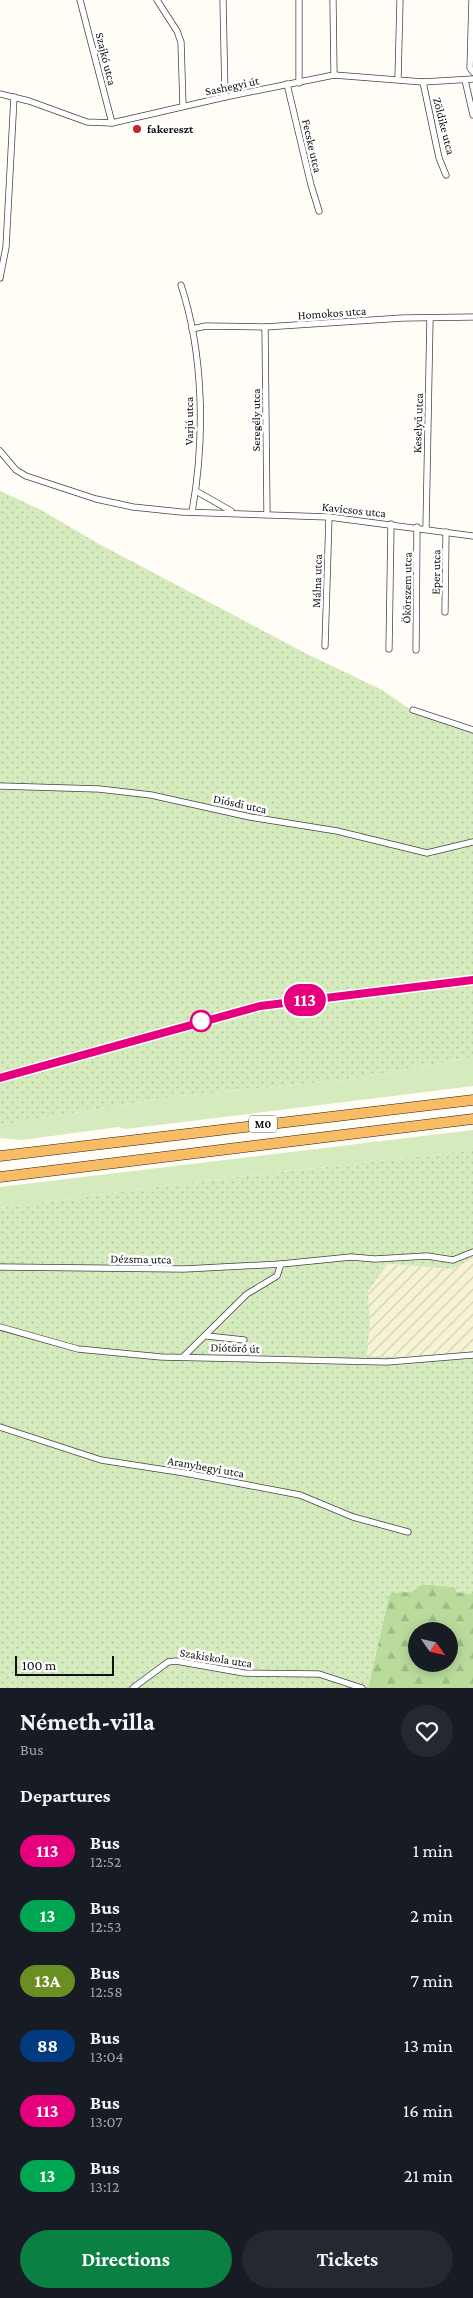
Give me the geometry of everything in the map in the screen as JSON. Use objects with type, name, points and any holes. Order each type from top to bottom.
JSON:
[{"type":"highway","name":"M0","points":[[0,1156],[473,1100]]},
{"type":"highway","name":"M0","points":[[0,1177],[473,1119]]},
{"type":"street","name":"Szajkó utca","points":[[80,0],[112,123]]},
{"type":"street","points":[[157,0],[177,31],[181,42],[183,106]]},
{"type":"street","points":[[223,0],[225,97]]},
{"type":"street","points":[[299,0],[299,83]]},
{"type":"street","points":[[334,0],[334,75]]},
{"type":"street","points":[[398,79],[400,0]]},
{"type":"street","points":[[472,0],[472,70]]},
{"type":"street","name":"Sashegyi út","points":[[0,94],[87,122],[112,123],[183,106],[192,108],[225,97],[334,75],[423,82],[473,79]]},
{"type":"street","points":[[465,80],[473,115]]},
{"type":"street","name":"Zöldike utca","points":[[423,82],[440,158],[446,175]]},
{"type":"street","name":"Fecske utca","points":[[287,84],[311,186],[320,211]]},
{"type":"street","points":[[0,278],[6,247],[14,97]]},
{"type":"street","name":"Varjú utca","points":[[181,285],[192,329],[201,423],[196,491],[192,512]]},
{"type":"street","name":"Homokos utca","points":[[192,329],[214,326],[265,327],[473,317]]},
{"type":"street","name":"Keselyű utca","points":[[426,528],[430,318]]},
{"type":"street","name":"Seregély utca","points":[[265,327],[267,514]]},
{"type":"street","name":"Kavicsos utca","points":[[0,451],[16,470],[45,483],[96,499],[133,507],[192,512],[329,517],[426,528],[473,536]]},
{"type":"street","name":"Kavicsos utca","points":[[196,491],[232,512]]},
{"type":"street","points":[[211,512],[213,501]]},
{"type":"street","name":"Málna utca","points":[[325,646],[329,517]]},
{"type":"street","points":[[389,649],[391,524]]},
{"type":"street","name":"Ökörszem utca","points":[[416,650],[417,527]]},
{"type":"street","name":"Eper utca","points":[[445,612],[446,532]]},
{"type":"street","points":[[413,710],[473,730]]},
{"type":"street","name":"Diósdi utca","points":[[0,786],[72,788],[151,796],[250,817],[337,831],[427,853],[473,842]]},
{"type":"street","points":[[0,1078],[260,1006],[473,980]]},
{"type":"street","name":"Dézsma utca","points":[[0,1267],[184,1269],[281,1264],[352,1257],[376,1259],[427,1256],[453,1260],[473,1252]]},
{"type":"street","points":[[184,1356],[207,1336],[247,1294],[277,1276],[281,1264]]},
{"type":"street","name":"Diótörő út","points":[[0,1327],[78,1349],[161,1357],[184,1356],[387,1362],[473,1355]]},
{"type":"street","points":[[207,1336],[244,1340]]},
{"type":"street","name":"Aranyhegyi utca","points":[[0,1427],[101,1460],[185,1473],[300,1496],[353,1517],[408,1532]]},
{"type":"street","name":"Szakiskola utca","points":[[133,1688],[168,1662],[176,1660],[244,1674],[319,1674],[362,1688]]},
{"type":"shaded area","points":[[473,1258],[473,1351],[427,1358],[367,1357],[370,1321],[368,1291],[388,1264],[453,1269]]},
{"type":"green space","points":[[0,491],[41,510],[99,544],[303,652],[382,690],[411,710],[473,730],[473,1057],[348,1080],[179,1096],[0,1125]]},
{"type":"green space","points":[[473,1057],[473,1086],[126,1129],[118,1127],[22,1140],[0,1138],[0,1125],[179,1096],[348,1080]]},
{"type":"green space","points":[[473,1130],[473,1150],[179,1184],[0,1208],[0,1187]]},
{"type":"green space","points":[[473,1150],[473,1258],[453,1269],[388,1264],[368,1291],[370,1321],[367,1356],[427,1358],[473,1351],[473,1594],[456,1592],[455,1587],[422,1584],[411,1592],[392,1593],[389,1596],[368,1688],[0,1688],[0,1208],[179,1184]]},
{"type":"green space","points":[[422,1584],[455,1587],[457,1592],[473,1594],[473,1688],[368,1688],[389,1596],[392,1592],[411,1592]]},
{"type":"bus line","name":"113","points":[[0,1078],[167,1030],[260,1006],[473,980]]},
{"type":"place","name":"fakereszt","points":[[137,129]]}]
